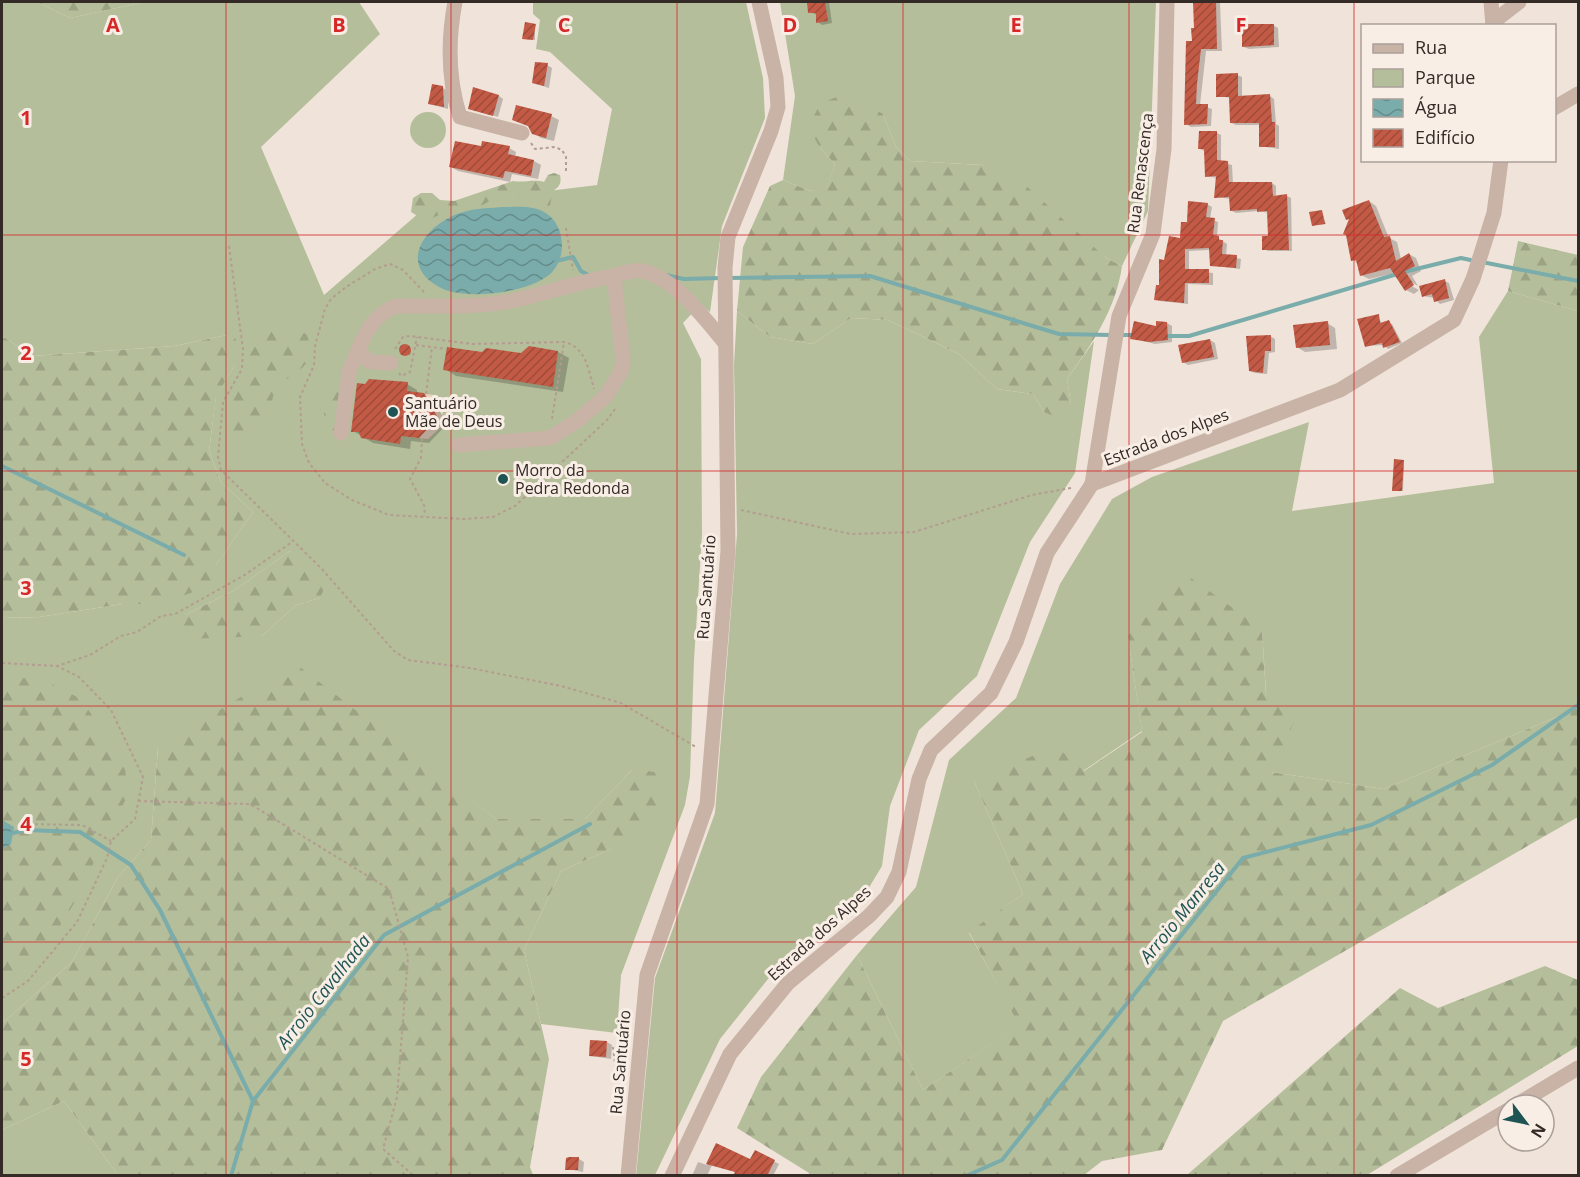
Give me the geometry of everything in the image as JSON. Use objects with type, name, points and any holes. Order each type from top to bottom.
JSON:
[{"type":"street","points":[[455,2],[449,36],[454,90],[460,117],[522,133]]},
{"type":"street","name":"Rua Santuário","points":[[628,1176],[647,975],[707,804],[728,551],[725,268],[728,237],[771,131],[778,106],[777,78],[759,2]]},
{"type":"street","name":"Rua Renascença","points":[[1092,484],[1119,316],[1153,234],[1164,149],[1167,2]]},
{"type":"street","points":[[1491,2],[1493,24]]},
{"type":"street","points":[[1493,24],[1519,2]]},
{"type":"street","points":[[1556,107],[1578,94]]},
{"type":"street","name":"Estrada dos Alpes","points":[[672,1176],[730,1054],[788,983],[869,916],[886,897],[899,872],[919,779],[932,750],[991,693],[1016,642],[1047,553],[1092,484],[1340,390],[1454,320],[1473,279],[1494,213],[1502,162]]},
{"type":"street","points":[[341,433],[350,372],[358,350],[368,327],[379,313],[395,306],[508,302],[553,292],[584,280],[636,270],[646,272],[667,283],[700,313],[725,343]]},
{"type":"street","points":[[458,445],[550,438],[578,420],[615,384],[623,360],[614,276]]},
{"type":"street","points":[[358,350],[370,362],[391,363]]},
{"type":"street","points":[[1536,1093],[1578,1068]]},
{"type":"street","points":[[1397,1176],[1496,1117]]},
{"type":"path","points":[[522,133],[536,149],[555,147],[562,150],[566,157],[566,171]]},
{"type":"path","points":[[566,228],[570,264],[574,272],[584,280]]},
{"type":"path","points":[[229,246],[243,349],[242,369],[223,402],[218,457],[221,470],[321,568],[394,651],[408,660],[470,668],[561,686],[621,703],[659,723],[710,756]]},
{"type":"path","points":[[417,337],[412,368],[406,376],[401,376],[391,363],[397,342],[403,337],[417,337],[472,344],[564,342],[572,344],[582,352],[598,402]]},
{"type":"path","points":[[550,438],[564,342]]},
{"type":"path","points":[[416,345],[446,349]]},
{"type":"path","points":[[426,394],[432,347]]},
{"type":"path","points":[[422,438],[421,458],[410,479],[424,505],[425,516],[464,519],[493,517],[515,506],[607,420],[618,404]]},
{"type":"path","points":[[728,508],[851,534],[914,532],[1032,495],[1092,484]]},
{"type":"path","points":[[2,663],[57,666],[90,655],[121,636],[137,632],[161,616],[175,614],[243,576],[292,542]]},
{"type":"path","points":[[2,998],[28,981],[77,922],[107,858],[111,841],[135,819],[143,777],[111,710],[79,677],[57,666]]},
{"type":"path","points":[[138,801],[250,804],[389,889],[408,957],[397,1097],[383,1149],[414,1176]]},
{"type":"path","points":[[23,824],[82,825],[111,841]]},
{"type":"path","points":[[613,1047],[616,1071],[620,1077],[636,1077]]},
{"type":"green space","points":[[2,2],[37,2],[70,18],[145,2],[359,2],[380,34],[261,147],[324,295],[427,206],[597,185],[612,109],[550,52],[536,49],[540,20],[533,14],[533,2],[746,2],[763,78],[765,118],[722,226],[710,312],[700,305],[683,323],[701,359],[702,535],[690,776],[685,805],[621,975],[617,1033],[541,1024],[524,950],[561,871],[611,849],[633,769],[585,819],[496,819],[423,764],[158,747],[151,840],[118,877],[72,962],[6,1020],[2,1021],[2,618],[39,617],[123,604],[161,604],[216,565],[253,512],[221,482],[209,451],[216,396],[234,366],[227,335],[174,346],[33,356],[2,336]],"holes":[[[290,551],[320,598],[296,605],[262,636],[185,615],[235,590]]]},
{"type":"green space","points":[[37,2],[145,2],[70,18]]},
{"type":"green space","points":[[780,2],[1156,2],[1148,211],[1122,266],[1106,258],[983,165],[910,161],[896,147],[883,114],[820,148],[835,164],[827,188],[810,191],[783,180],[795,96]]},
{"type":"green space","points":[[847,93],[883,114],[896,147],[910,161],[983,165],[1023,183],[1106,258],[1122,266],[1114,297],[1102,326],[1067,379],[1071,404],[1059,418],[1044,412],[1033,394],[997,389],[959,354],[888,320],[851,318],[813,344],[770,337],[737,311],[743,247],[770,186],[783,180],[810,191],[827,187],[835,164],[820,148],[808,126],[821,103]]},
{"type":"green space","points":[[428,112],[441,117],[446,130],[441,143],[428,148],[415,143],[410,130],[415,117]]},
{"type":"green space","points":[[554,173],[560,175],[561,181],[552,192],[550,207],[540,209],[528,206],[521,196],[516,199],[495,198],[479,207],[452,209],[426,221],[411,212],[413,198],[421,193],[432,193],[440,200],[454,201],[513,181],[544,182],[548,175]]},
{"type":"green space","points":[[1518,241],[1578,255],[1578,311],[1508,291]]},
{"type":"green space","points":[[1508,291],[1578,311],[1578,708],[1384,789],[1271,772],[1262,629],[1128,636],[1142,731],[1083,771],[974,781],[1023,894],[969,933],[1020,1025],[923,1090],[857,955],[916,887],[949,760],[1016,698],[1060,584],[1112,499],[1152,477],[1309,422],[1292,511],[1494,483],[1479,337]]},
{"type":"green space","points":[[737,311],[770,337],[813,344],[851,318],[888,320],[959,354],[997,389],[1033,394],[1044,412],[1071,404],[1067,379],[1094,341],[1075,473],[1030,542],[977,676],[919,730],[890,806],[882,866],[862,899],[780,964],[720,1039],[655,1175],[636,1176],[655,978],[715,813],[737,534],[734,365]]},
{"type":"green space","points":[[288,328],[307,334],[309,356],[306,363],[276,390],[266,418],[257,428],[239,437],[227,439],[230,401],[246,372],[250,339],[254,334]]},
{"type":"green space","points":[[227,335],[236,339],[234,366],[216,397],[209,451],[221,482],[253,512],[216,565],[217,583],[161,604],[123,604],[39,617],[2,618],[2,336],[33,356],[174,346]]},
{"type":"green space","points":[[342,375],[334,432],[331,433],[325,419],[325,402],[332,386]]},
{"type":"green space","points":[[290,551],[313,569],[324,589],[320,598],[296,605],[262,636],[188,639],[178,625],[185,615],[235,590]]},
{"type":"green space","points":[[1187,575],[1262,629],[1266,695],[1301,707],[1271,772],[1384,789],[1578,708],[1578,817],[1223,1021],[1162,1150],[1102,1161],[1084,1175],[809,1175],[737,1128],[761,1077],[857,955],[923,1090],[1019,1025],[969,932],[1023,894],[974,781],[1056,746],[1084,771],[1142,732],[1128,636]]},
{"type":"green space","points":[[296,664],[496,819],[585,819],[633,769],[661,773],[662,803],[611,849],[561,871],[524,950],[549,1059],[530,1167],[533,1175],[118,1175],[64,1101],[2,1130],[2,1021],[6,1020],[72,962],[118,877],[151,840],[158,747]]},
{"type":"green space","points":[[2,678],[40,678],[81,699],[125,764],[127,796],[117,818],[100,824],[90,842],[96,857],[59,928],[32,960],[2,981],[2,849],[11,844],[14,827],[2,820]]},
{"type":"green space","points":[[1545,966],[1578,980],[1578,1046],[1501,1093],[1496,1093],[1496,1096],[1367,1175],[1187,1175],[1400,988],[1438,1008]]},
{"type":"green space","points":[[64,1101],[118,1175],[2,1175],[2,1130]]},
{"type":"shaded area","points":[[425,394],[434,395],[443,410],[441,427],[428,439],[419,438],[437,416]]},
{"type":"water","points":[[503,207],[534,208],[551,217],[557,225],[562,251],[555,268],[549,275],[526,286],[479,294],[450,291],[439,287],[426,277],[419,265],[418,254],[422,242],[430,232],[454,215],[471,210]]},
{"type":"water","points":[[2,820],[14,827],[11,844],[2,849]]},
{"type":"building","points":[[807,2],[825,2],[828,21],[816,23],[816,13],[808,13]]},
{"type":"building","points":[[1193,2],[1216,2],[1217,49],[1201,49],[1196,104],[1208,104],[1207,124],[1184,125],[1186,41],[1192,41]]},
{"type":"building","points":[[525,22],[536,24],[533,40],[522,39]]},
{"type":"building","points":[[1242,24],[1274,24],[1274,45],[1242,47]]},
{"type":"building","points":[[535,62],[548,63],[544,86],[532,83]]},
{"type":"building","points":[[1238,73],[1238,96],[1270,94],[1272,122],[1275,122],[1275,147],[1259,147],[1259,123],[1230,123],[1229,97],[1216,97],[1216,74]]},
{"type":"building","points":[[432,84],[443,86],[444,107],[428,104]]},
{"type":"building","points":[[473,87],[499,95],[493,116],[468,109]]},
{"type":"building","points":[[516,105],[552,114],[546,138],[532,134],[528,126],[512,120]]},
{"type":"building","points":[[1199,131],[1217,131],[1217,160],[1228,161],[1229,182],[1272,182],[1273,196],[1287,194],[1289,250],[1262,250],[1262,236],[1268,236],[1267,211],[1257,212],[1257,209],[1230,211],[1229,197],[1214,198],[1216,176],[1205,177],[1204,149],[1198,149]]},
{"type":"building","points":[[455,141],[481,146],[482,141],[510,146],[508,154],[534,160],[531,176],[505,171],[503,178],[449,167]]},
{"type":"building","points":[[1369,200],[1384,237],[1390,236],[1396,261],[1409,253],[1415,266],[1405,271],[1414,285],[1405,291],[1390,268],[1360,276],[1356,260],[1351,261],[1346,235],[1343,234],[1349,219],[1346,220],[1342,210]]},
{"type":"building","points":[[1188,201],[1208,203],[1206,217],[1215,218],[1213,235],[1223,240],[1222,254],[1237,255],[1236,268],[1210,266],[1209,248],[1185,249],[1185,269],[1209,269],[1209,283],[1185,283],[1184,303],[1154,300],[1156,285],[1159,285],[1159,259],[1164,260],[1169,236],[1180,238],[1181,222],[1187,222]]},
{"type":"building","points":[[1322,210],[1325,224],[1312,226],[1309,212]]},
{"type":"building","points":[[1445,279],[1449,298],[1434,302],[1432,294],[1422,297],[1419,286]]},
{"type":"building","points":[[1379,314],[1380,323],[1389,320],[1400,342],[1383,348],[1382,343],[1365,347],[1357,319]]},
{"type":"building","points":[[1134,321],[1156,326],[1156,321],[1167,322],[1168,340],[1149,342],[1130,339]]},
{"type":"building","points":[[1328,321],[1330,345],[1296,348],[1293,325]]},
{"type":"building","points":[[1271,335],[1271,351],[1265,351],[1263,373],[1249,371],[1246,336]]},
{"type":"building","points":[[1210,339],[1214,357],[1182,363],[1178,345]]},
{"type":"building","points":[[405,344],[411,350],[405,356],[399,350]]},
{"type":"building","points":[[529,346],[558,351],[553,387],[443,370],[447,347],[482,352],[486,348],[521,353]]},
{"type":"building","name":"Santuário Mãe de Deus","points":[[369,379],[408,382],[407,391],[424,393],[438,418],[419,438],[401,436],[400,444],[361,438],[359,432],[351,432],[357,383],[365,384]]},
{"type":"building","points":[[1394,459],[1404,460],[1402,491],[1392,491]]},
{"type":"building","points":[[590,1040],[607,1041],[606,1057],[589,1056]]},
{"type":"building","points":[[716,1143],[750,1159],[755,1150],[775,1160],[767,1176],[733,1176],[735,1172],[706,1164]]},
{"type":"building","points":[[579,1157],[578,1170],[565,1170],[566,1158]]},
{"type":"waterway","points":[[556,261],[573,257],[581,271],[590,276]]},
{"type":"waterway","points":[[1164,336],[1189,336],[1404,272],[1461,258],[1475,261]]},
{"type":"waterway","points":[[1482,262],[1578,281]]},
{"type":"waterway","points":[[666,275],[684,279],[721,278]]},
{"type":"waterway","points":[[728,278],[870,276],[1059,334],[1111,335]]},
{"type":"waterway","points":[[1119,335],[1135,335]]},
{"type":"waterway","points":[[2,466],[184,555]]},
{"type":"waterway","name":"Arroio Manresa","points":[[966,1176],[1002,1160],[1243,858],[1371,825],[1492,765],[1578,705]]},
{"type":"waterway","name":"Arroio Cavalhada","points":[[231,1176],[253,1101],[384,935],[590,824]]},
{"type":"waterway","points":[[8,834],[27,830],[80,832],[131,865],[160,910],[253,1101]]},
{"type":"place","name":"Santuário Mãe de Deus","points":[[393,412]]},
{"type":"place","name":"Morro da Pedra Redonda","points":[[503,479]]}]
